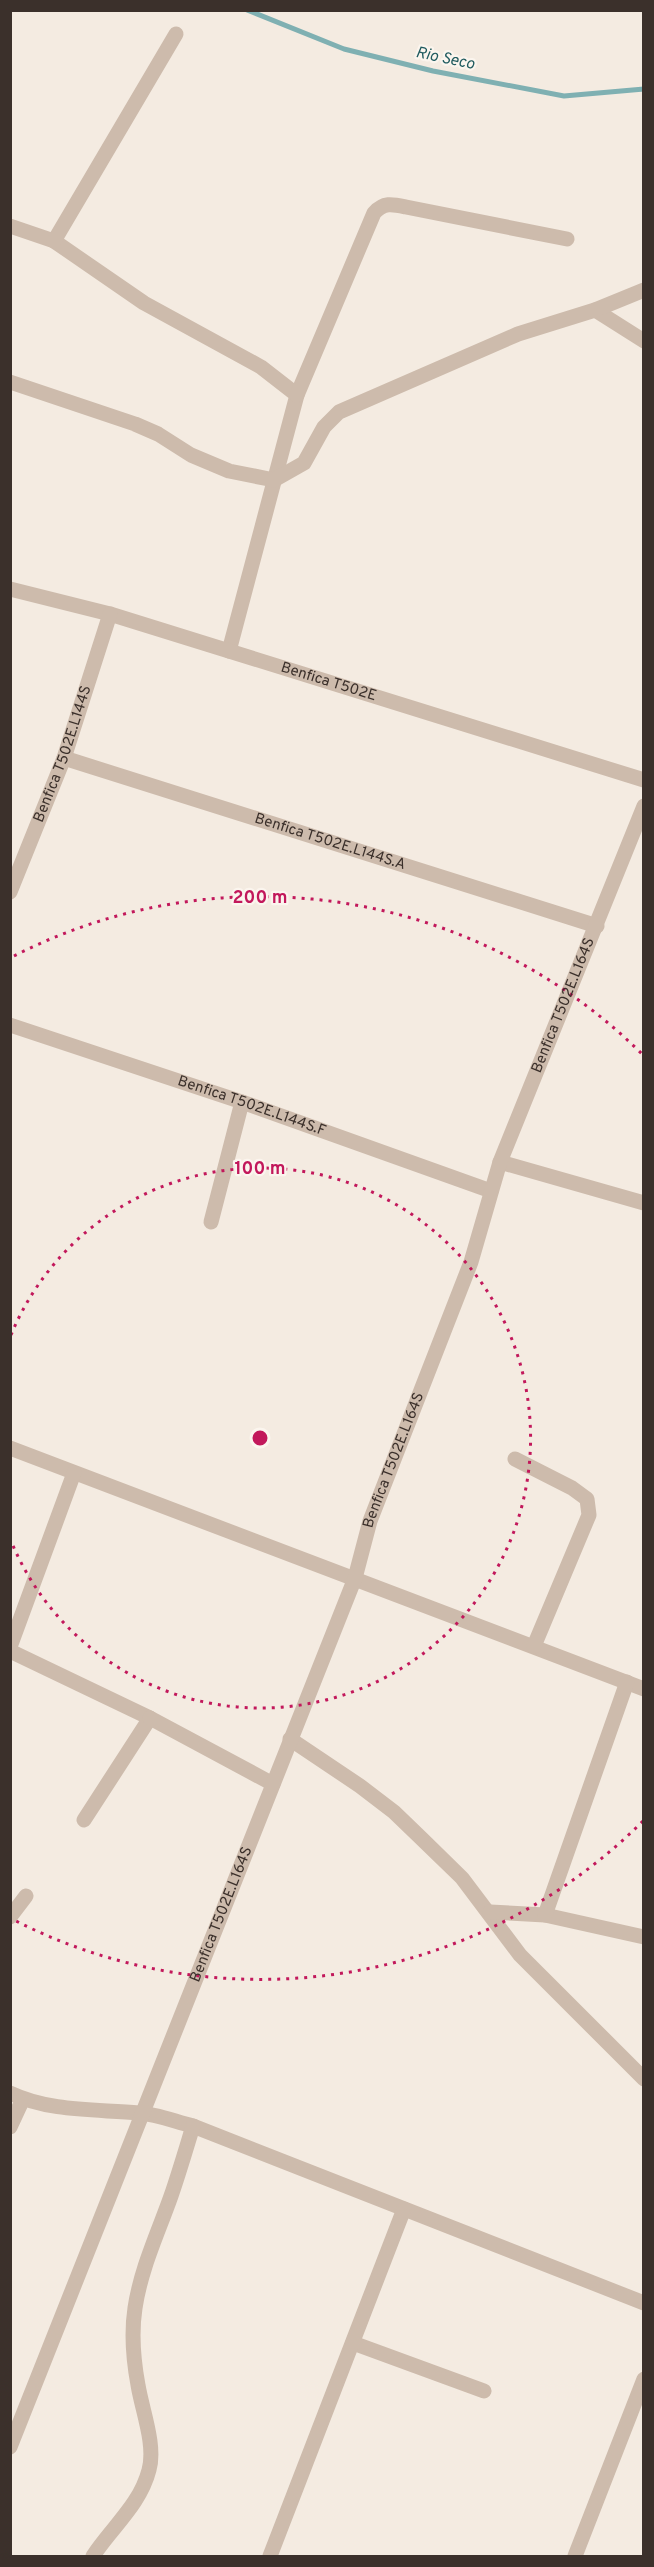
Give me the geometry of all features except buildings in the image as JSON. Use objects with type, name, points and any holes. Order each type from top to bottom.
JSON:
[{"type":"street","points":[[54,241],[176,34]]},
{"type":"street","points":[[229,651],[297,395],[374,213],[381,206],[389,204],[567,239]]},
{"type":"street","points":[[10,226],[54,241],[144,303],[261,367],[297,395]]},
{"type":"street","points":[[10,382],[135,424],[158,434],[191,455],[229,471],[274,480],[304,463],[324,427],[339,412],[518,334],[595,310],[644,290]]},
{"type":"street","points":[[595,310],[644,341]]},
{"type":"street","name":"Benfica T502E","points":[[10,589],[110,614],[644,780]]},
{"type":"street","name":"Benfica T502E.L144S","points":[[10,892],[64,758],[110,614]]},
{"type":"street","name":"Benfica T502E.L144S.A","points":[[64,758],[597,926]]},
{"type":"street","name":"Benfica T502E.L164S","points":[[10,2446],[355,1578],[370,1521],[448,1326],[471,1262],[500,1162],[644,806]]},
{"type":"street","name":"Benfica T502E.L144S.F","points":[[10,1025],[242,1102],[491,1191]]},
{"type":"street","points":[[211,1222],[242,1102]]},
{"type":"street","points":[[500,1162],[644,1203]]},
{"type":"street","points":[[10,1448],[644,1689]]},
{"type":"street","points":[[515,1459],[587,1500],[589,1515],[534,1646]]},
{"type":"street","points":[[74,1473],[10,1649],[150,1718],[273,1784]]},
{"type":"street","points":[[545,1915],[627,1682]]},
{"type":"street","points":[[84,1820],[150,1718]]},
{"type":"street","points":[[290,1739],[394,1812],[462,1878],[490,1912],[520,1955],[644,2079]]},
{"type":"street","points":[[10,1917],[26,1896]]},
{"type":"street","points":[[490,1912],[545,1915],[644,1937]]},
{"type":"street","points":[[10,2127],[17,2096],[80,2110],[142,2113],[193,2126],[644,2303]]},
{"type":"street","points":[[93,2556],[104,2539],[137,2502],[150,2468],[148,2427],[138,2386],[131,2339],[135,2306],[149,2252],[171,2196],[193,2126]]},
{"type":"street","points":[[270,2556],[404,2209]]},
{"type":"street","points":[[353,2343],[484,2391]]},
{"type":"street","points":[[575,2556],[644,2379]]},
{"type":"waterway","name":"Rio Seco","points":[[247,10],[344,49],[433,71],[564,96],[644,89]]}]
